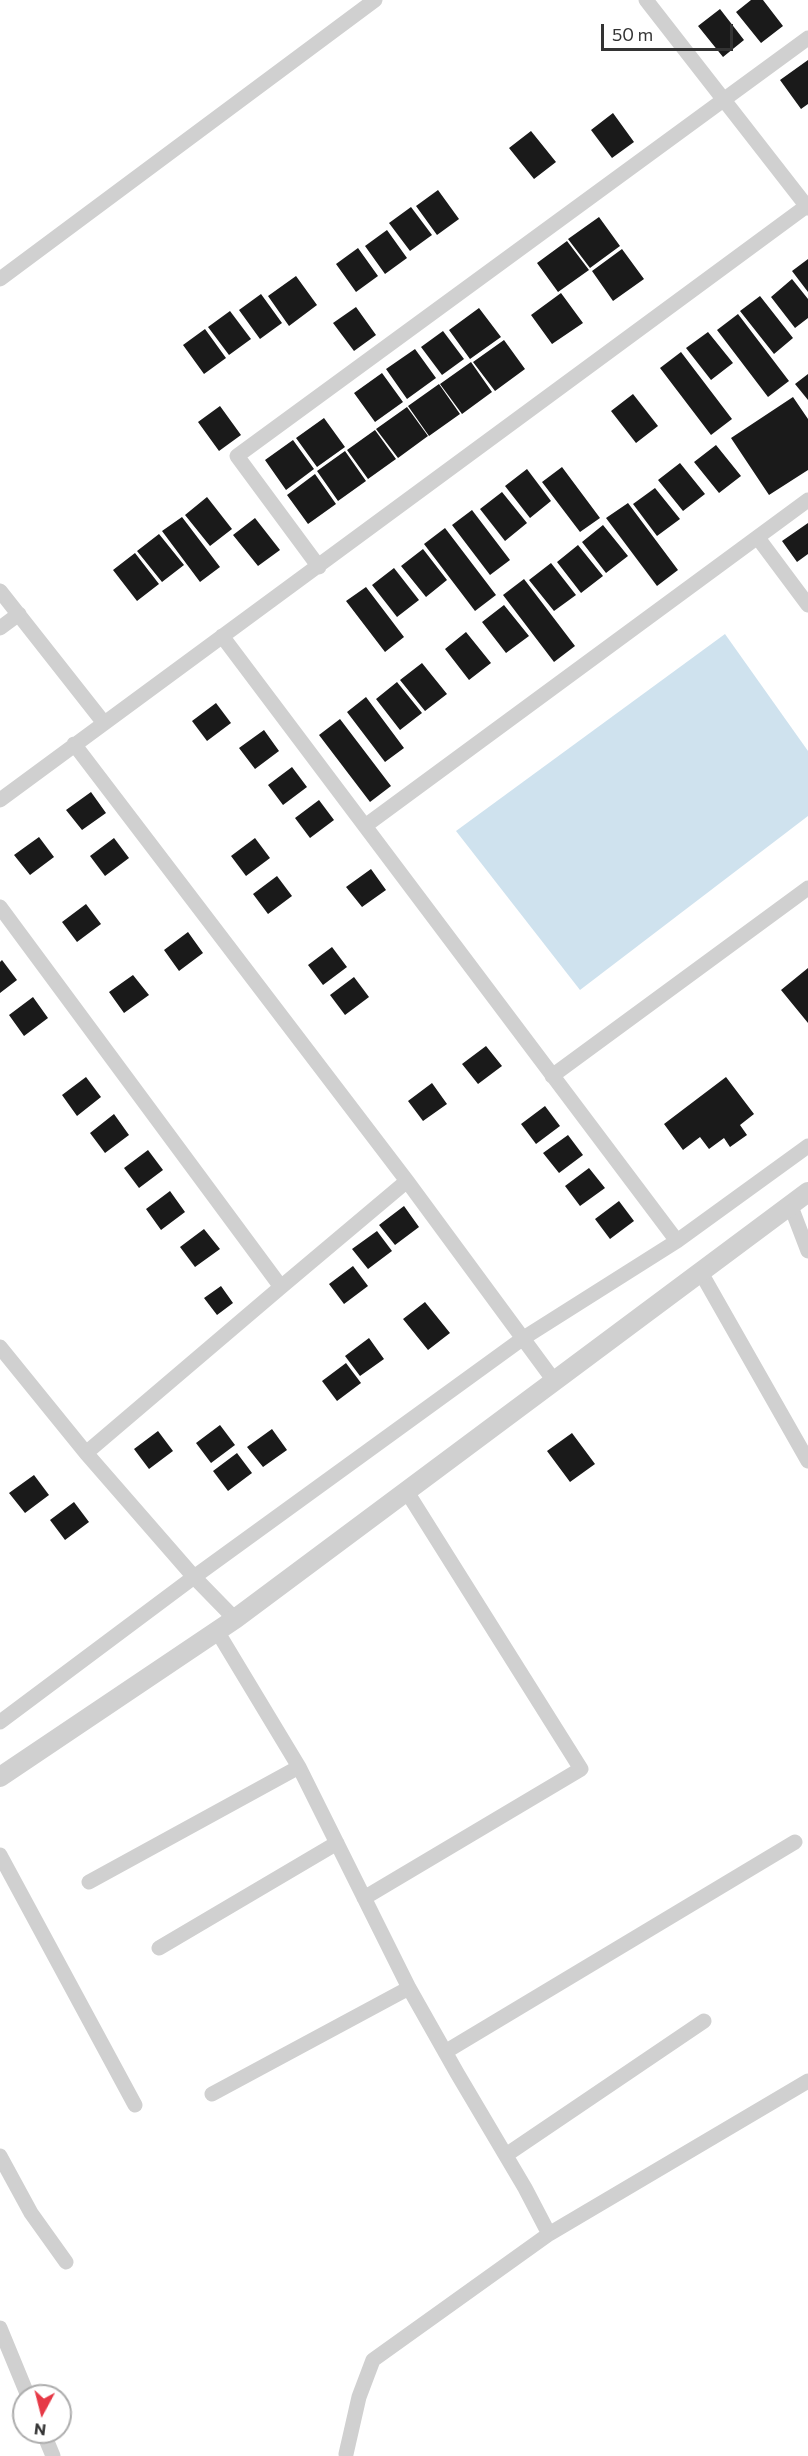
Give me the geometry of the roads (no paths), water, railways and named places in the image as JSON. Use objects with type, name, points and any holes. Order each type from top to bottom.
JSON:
[{"type":"street","points":[[0,279],[375,0]]},
{"type":"street","points":[[0,800],[808,206],[646,0]]},
{"type":"street","points":[[319,567],[237,456],[808,38]]},
{"type":"street","points":[[365,826],[808,500]]},
{"type":"street","points":[[758,538],[808,605]]},
{"type":"street","points":[[0,591],[104,723]]},
{"type":"street","points":[[0,628],[19,614]]},
{"type":"street","points":[[222,636],[677,1241]]},
{"type":"street","points":[[74,744],[407,1182],[555,1382]]},
{"type":"street","points":[[552,1076],[808,888]]},
{"type":"street","points":[[0,907],[281,1287]]},
{"type":"street","points":[[0,1722],[194,1577],[522,1339],[677,1241],[808,1146]]},
{"type":"street","points":[[86,1453],[407,1182]]},
{"type":"street","points":[[0,1777],[235,1618],[808,1192]]},
{"type":"street","points":[[790,1204],[808,1251]]},
{"type":"street","points":[[700,1271],[808,1461]]},
{"type":"street","points":[[0,1347],[86,1453],[194,1577],[235,1618]]},
{"type":"street","points":[[364,1898],[581,1769],[407,1491]]},
{"type":"street","points":[[217,1631],[299,1767],[410,1988],[549,2234]]},
{"type":"street","points":[[89,1882],[299,1767]]},
{"type":"street","points":[[445,2052],[795,1842]]},
{"type":"street","points":[[159,1948],[337,1843]]},
{"type":"street","points":[[0,1855],[135,2105]]},
{"type":"street","points":[[212,2094],[410,1988]]},
{"type":"street","points":[[506,2155],[704,2021]]},
{"type":"street","points":[[344,2455],[359,2397],[373,2360],[549,2234],[808,2081]]},
{"type":"street","points":[[0,2156],[31,2213],[66,2262]]},
{"type":"street","points":[[0,2328],[23,2384]]},
{"type":"water","points":[[725,634],[808,751],[808,816],[580,990],[456,831]]}]
